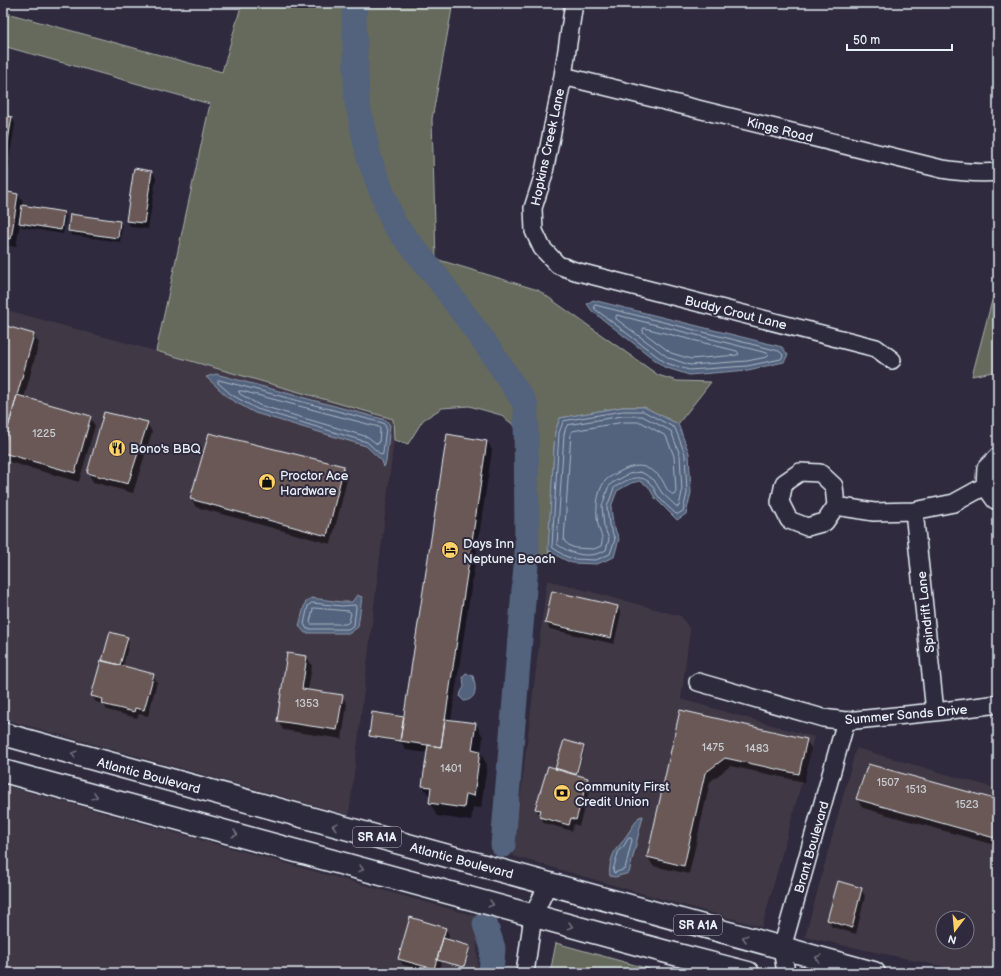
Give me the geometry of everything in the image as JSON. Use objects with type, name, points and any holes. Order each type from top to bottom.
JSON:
[{"type":"highway","name":"Atlantic Boulevard","points":[[3,734],[874,973]]},
{"type":"highway","name":"SR A1A","points":[[3,771],[533,916],[748,973]]},
{"type":"street","name":"Hopkins Creek Lane","points":[[574,3],[563,76],[543,176],[533,208],[534,231],[542,248],[558,265],[575,271]]},
{"type":"street","name":"Kings Road","points":[[563,76],[942,169],[970,173],[998,172]]},
{"type":"street","name":"Buddy Crout Lane","points":[[575,271],[876,348],[892,360]]},
{"type":"street","points":[[998,456],[986,468],[985,486],[995,500],[998,501]]},
{"type":"street","points":[[836,506],[874,512],[914,511],[954,503],[985,486]]},
{"type":"street","name":"Spindrift Lane","points":[[914,511],[935,712]]},
{"type":"street","name":"Summer Sands Drive","points":[[698,682],[823,718],[846,721],[998,704]]},
{"type":"street","name":"Brant Boulevard","points":[[786,973],[782,948],[846,721]]},
{"type":"street","points":[[525,973],[533,916],[548,884]]},
{"type":"shaded area","points":[[3,309],[393,419],[394,440],[349,815],[3,719]]},
{"type":"shaded area","points":[[547,580],[681,616],[690,630],[681,699],[814,737],[762,927],[513,856]]},
{"type":"shaded area","points":[[856,748],[998,789],[998,973],[967,973],[805,937]]},
{"type":"shaded area","points":[[3,785],[476,916],[478,973],[3,973]]},
{"type":"green space","points":[[242,3],[453,3],[432,119],[436,259],[538,290],[658,375],[677,381],[711,382],[678,424],[644,407],[622,407],[560,418],[555,432],[548,561],[521,554],[521,431],[501,415],[469,406],[442,408],[423,420],[408,444],[394,440],[393,419],[156,351],[210,104],[3,46],[3,12],[222,72]]},
{"type":"green space","points":[[998,278],[998,371],[972,376]]},
{"type":"green space","points":[[556,943],[660,972],[660,973],[550,973]]},
{"type":"water","points":[[593,300],[782,347],[788,355],[784,362],[748,370],[689,375],[664,367],[592,311],[587,304]]},
{"type":"water","points":[[216,374],[386,420],[390,425],[386,462],[384,467],[382,461],[366,446],[255,413],[230,399],[206,377]]},
{"type":"water","points":[[622,407],[644,407],[678,424],[689,453],[691,493],[686,514],[677,520],[655,498],[648,486],[640,481],[631,483],[617,491],[611,507],[613,524],[619,539],[614,557],[597,564],[572,563],[548,550],[555,432],[560,418]]},
{"type":"water","points":[[357,595],[362,597],[358,627],[350,633],[305,633],[299,626],[305,603],[311,598],[352,602]]},
{"type":"water","points":[[466,673],[473,676],[475,692],[472,698],[464,701],[460,697],[464,687],[463,676]]},
{"type":"water","points":[[643,816],[629,873],[615,877],[610,876],[610,864],[615,850],[639,817]]},
{"type":"building","points":[[3,115],[12,117],[6,152],[3,152]]},
{"type":"building","points":[[134,168],[152,171],[144,223],[126,221]]},
{"type":"building","points":[[3,191],[18,194],[11,239],[3,238]]},
{"type":"building","points":[[22,205],[64,212],[61,230],[19,223]]},
{"type":"building","points":[[70,214],[120,221],[118,238],[68,231]]},
{"type":"building","points":[[3,325],[34,334],[3,446]]},
{"type":"building","points":[[17,395],[91,416],[75,473],[3,453],[3,446]]},
{"type":"building","name":"Bono's BBQ","points":[[104,412],[148,422],[128,484],[87,473]]},
{"type":"building","name":"Proctor Ace Hardware","points":[[209,433],[344,466],[327,536],[190,499]]},
{"type":"building","name":"Days Inn Neptune Beach","points":[[447,434],[487,441],[441,747],[400,741]]},
{"type":"building","points":[[552,591],[618,606],[611,638],[545,623]]},
{"type":"building","points":[[110,632],[128,637],[120,665],[102,661]]},
{"type":"building","points":[[287,653],[307,656],[302,689],[343,695],[337,730],[277,721]]},
{"type":"building","points":[[101,660],[154,674],[144,710],[135,708],[134,712],[102,704],[103,699],[91,696]]},
{"type":"building","points":[[680,710],[807,739],[799,774],[725,758],[705,773],[684,866],[647,857]]},
{"type":"building","points":[[372,712],[404,717],[400,741],[369,736]]},
{"type":"building","points":[[445,719],[476,723],[472,749],[480,751],[474,796],[466,794],[464,808],[429,803],[431,787],[422,786],[428,745],[441,747]]},
{"type":"building","points":[[564,740],[584,746],[576,775],[555,769]]},
{"type":"building","points":[[868,764],[998,800],[998,839],[856,799]]},
{"type":"building","name":"Community First Credit Union","points":[[548,766],[588,778],[576,820],[571,818],[569,825],[539,817],[541,810],[535,809]]},
{"type":"building","points":[[838,881],[862,888],[852,928],[827,920]]},
{"type":"building","points":[[410,917],[446,928],[434,969],[398,959]]},
{"type":"building","points":[[443,938],[470,946],[464,967],[437,960]]},
{"type":"waterway","points":[[355,3],[354,17],[357,101],[369,158],[394,224],[437,277],[490,350],[526,405],[527,553],[503,845]]},
{"type":"waterway","points":[[485,924],[493,948],[491,973]]},
{"type":"place","name":"Bono's BBQ","points":[[117,448]]},
{"type":"place","name":"Proctor Ace Hardware","points":[[267,482]]},
{"type":"place","name":"Days Inn Neptune Beach","points":[[450,550]]},
{"type":"place","name":"Community First Credit Union","points":[[562,793]]}]
